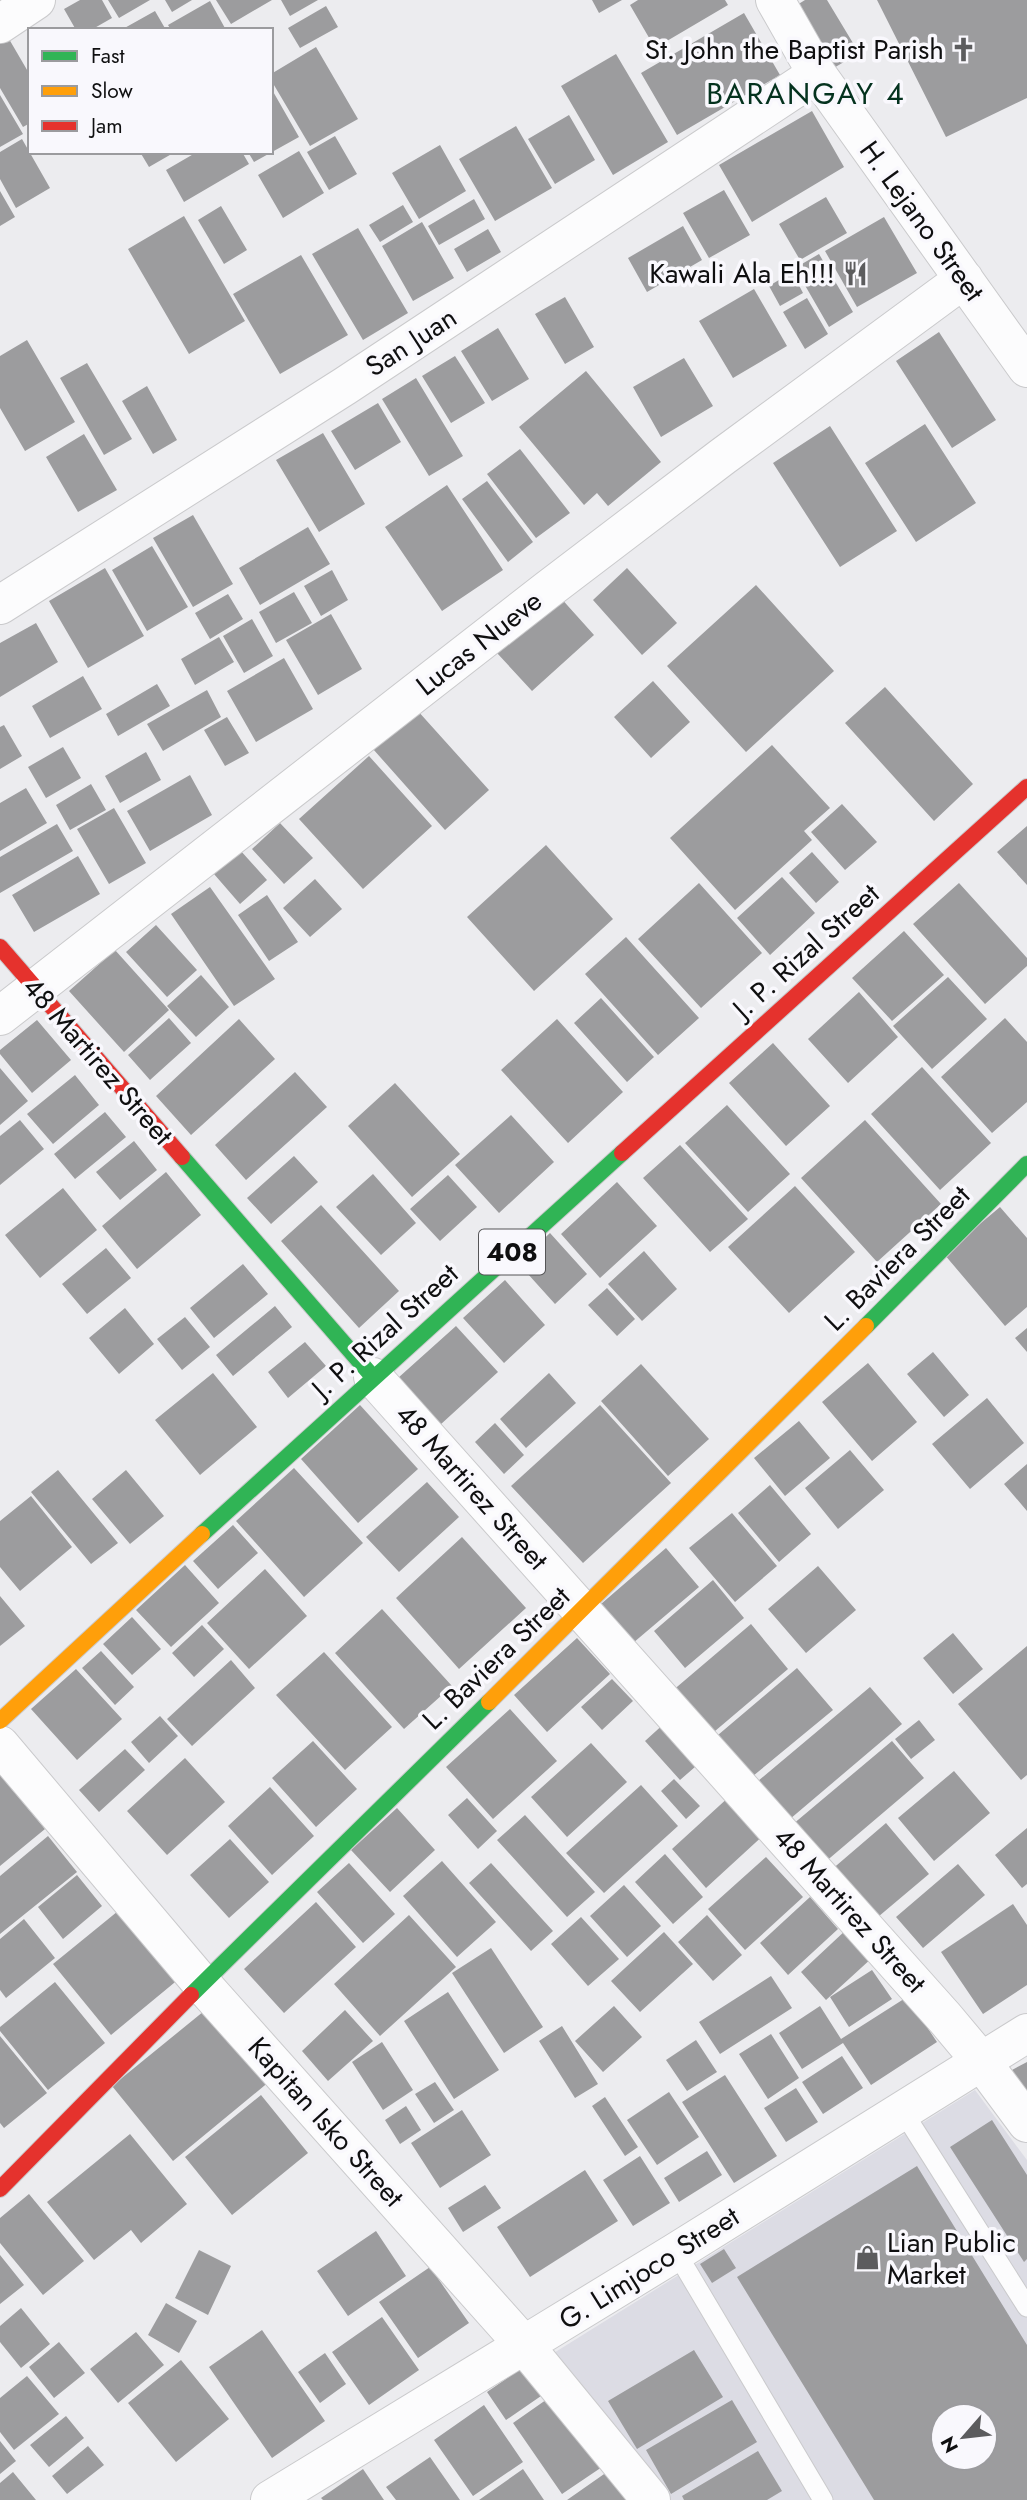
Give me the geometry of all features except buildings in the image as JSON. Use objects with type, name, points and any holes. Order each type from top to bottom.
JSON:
[{"type":"street","points":[[0,24],[36,0]]},
{"type":"street","name":"H. Lejano Street","points":[[775,0],[817,74],[1027,368]]},
{"type":"street","name":"San Juan","points":[[0,605],[345,386],[817,74]]},
{"type":"street","name":"Lucas Nueve","points":[[0,1016],[546,590],[733,448],[964,279]]},
{"type":"street","name":"J. P. Rizal Street","points":[[0,1721],[373,1377],[1027,787]]},
{"type":"street","name":"48 Martirez Street","points":[[0,947],[373,1377],[583,1610],[981,2061],[1027,2123]]},
{"type":"street","name":"L. Baviera Street","points":[[0,2189],[202,1984],[583,1610],[1027,1164]]},
{"type":"street","name":"Kapitan Isko Street","points":[[0,1745],[202,1984],[524,2345],[652,2500]]},
{"type":"street","name":"G. Limjoco Street","points":[[270,2500],[1027,2033]]},
{"type":"lane","points":[[902,2110],[1027,2307]]},
{"type":"lane","points":[[676,2252],[823,2500]]},
{"type":"shaded area","name":"Lian Public Market","points":[[975,2090],[1027,2160],[1027,2500],[667,2500],[549,2356]]},
{"type":"traffic: fast","points":[[202,1534],[622,1153]]},
{"type":"traffic: fast","points":[[182,1157],[373,1377]]},
{"type":"traffic: fast","points":[[866,1326],[1027,1164]]},
{"type":"traffic: fast","points":[[191,1995],[489,1702]]},
{"type":"traffic: slow","points":[[489,1702],[866,1326]]},
{"type":"traffic: slow","points":[[0,1721],[202,1534]]},
{"type":"traffic: jam","points":[[622,1153],[1027,787]]},
{"type":"traffic: jam","points":[[0,947],[182,1157]]},
{"type":"traffic: jam","points":[[0,2189],[191,1995]]},
{"type":"place","name":"St. John the Baptist Parish","points":[[964,49]]},
{"type":"place","name":"Kawali Ala Eh!!!","points":[[855,273]]},
{"type":"place","name":"Lian Public Market","points":[[867,2258]]},
{"type":"district","name":"BARANGAY 4","points":[[806,93]]}]
